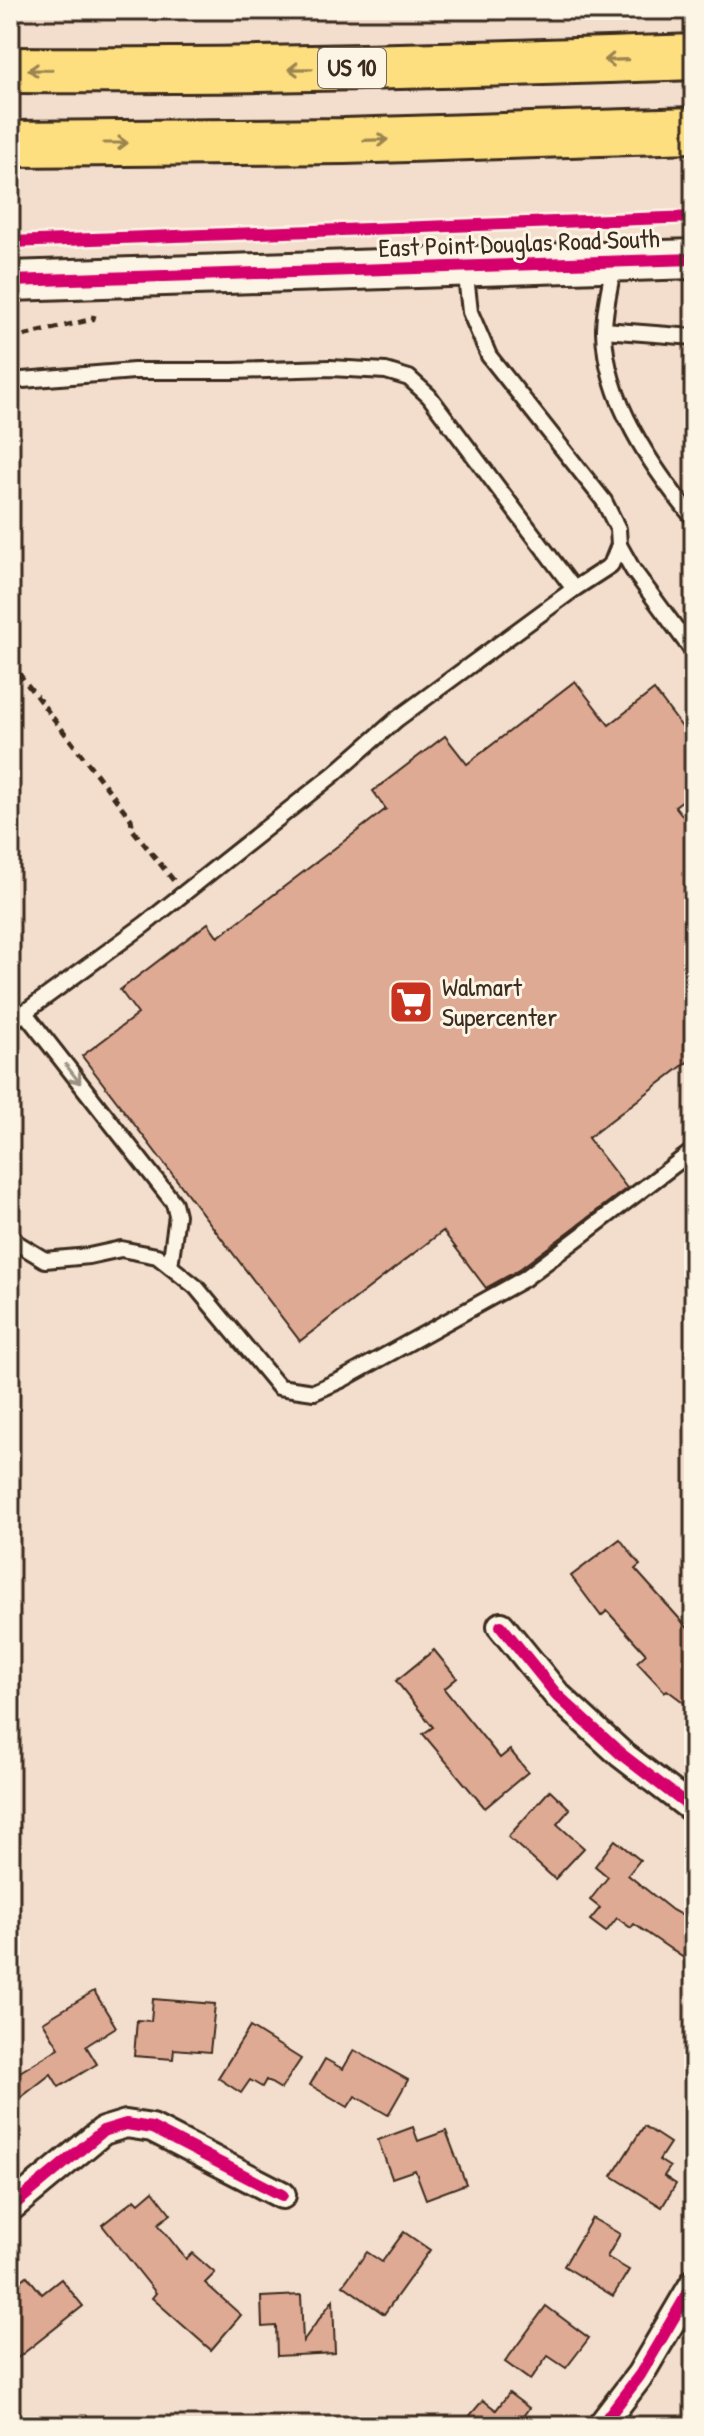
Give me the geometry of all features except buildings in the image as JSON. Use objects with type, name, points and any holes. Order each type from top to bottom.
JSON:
[{"type":"highway","name":"US 10","points":[[10,70],[361,68],[694,57]]},
{"type":"highway","points":[[10,144],[344,141],[694,130]]},
{"type":"street","name":"East Point Douglas Road South","points":[[10,281],[694,259]]},
{"type":"street","points":[[501,1626],[557,1695],[621,1754],[694,1810]]},
{"type":"street","points":[[10,2208],[103,2131],[126,2124],[152,2128],[282,2195]]},
{"type":"street","points":[[601,2426],[640,2375],[694,2283]]},
{"type":"lane","points":[[614,262],[604,330],[612,377],[628,422],[657,472],[694,519]]},
{"type":"lane","points":[[10,1023],[144,925],[334,774],[397,719],[611,565],[619,545],[618,529],[604,501],[489,356],[470,312],[465,267]]},
{"type":"lane","points":[[604,330],[694,337]]},
{"type":"lane","points":[[10,381],[134,371],[330,368],[386,371],[409,378],[429,396],[574,589]]},
{"type":"lane","points":[[619,545],[633,570],[694,653]]},
{"type":"lane","points":[[25,1013],[174,1203],[177,1215],[170,1266]]},
{"type":"lane","points":[[10,1235],[17,1243],[45,1260],[121,1249],[157,1256],[196,1287],[279,1387],[314,1392],[355,1373],[524,1279],[694,1150]]},
{"type":"path","points":[[10,339],[80,324],[93,319],[94,315]]},
{"type":"path","points":[[10,662],[131,819],[133,830],[183,893]]},
{"type":"cycle path","points":[[10,242],[694,217]]},
{"type":"cycle path","points":[[10,281],[694,259]]},
{"type":"cycle path","points":[[501,1626],[557,1695],[621,1754],[694,1810]]},
{"type":"cycle path","points":[[10,2208],[103,2131],[126,2124],[152,2128],[282,2195]]},
{"type":"cycle path","points":[[601,2426],[640,2375],[694,2283]]},
{"type":"place","name":"Walmart Supercenter","points":[[411,1002]]}]
